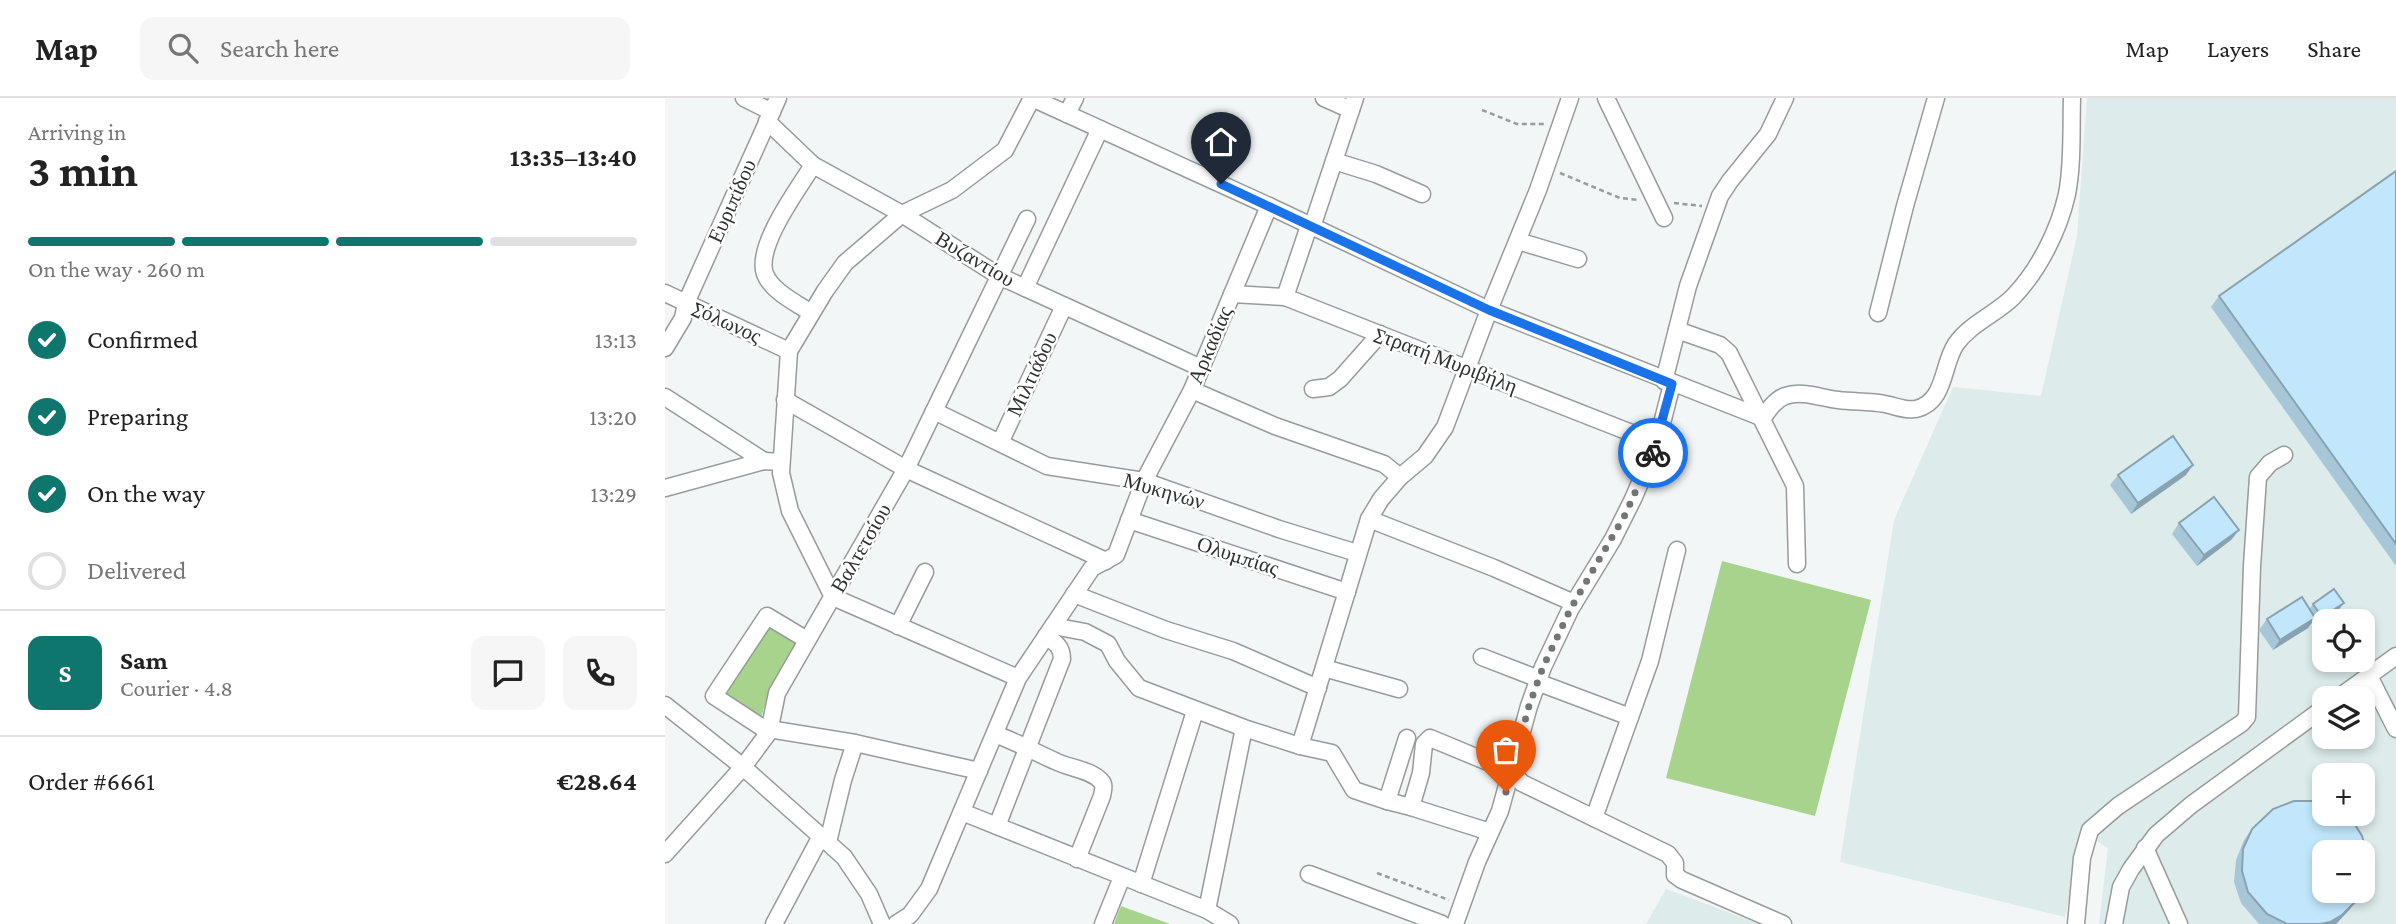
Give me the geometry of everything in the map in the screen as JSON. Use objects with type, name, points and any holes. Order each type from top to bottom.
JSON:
[{"type":"street","name":"Βυζαντίου","points":[[744,98],[772,110],[813,165],[902,214],[999,276],[1201,368]]},
{"type":"street","points":[[1018,678],[833,597],[790,512],[781,462],[789,351],[845,263],[902,214],[952,190],[1005,150],[1032,98],[1489,310],[1763,418]]},
{"type":"street","points":[[1067,114],[1075,98]]},
{"type":"street","points":[[1285,297],[1353,104],[1324,98]]},
{"type":"street","points":[[1300,746],[1369,519],[1381,499],[1400,477],[1425,456],[1445,427],[1518,241],[1570,98]]},
{"type":"street","points":[[1606,98],[1664,218]]},
{"type":"street","points":[[1455,924],[1511,772],[1538,680],[1574,603],[1625,515],[1657,443],[1677,330],[1688,286],[1716,208],[1730,180],[1768,134],[1784,98]]},
{"type":"street","points":[[1878,313],[1936,98]]},
{"type":"street","points":[[1763,418],[1779,399],[1798,393],[1835,400],[1881,403],[1906,410],[1919,408],[1930,402],[1942,384],[1947,361],[1954,346],[1965,334],[2013,297],[2046,249],[2066,195],[2072,98]]},
{"type":"street","name":"Ευριπίδου","points":[[665,348],[683,317],[686,303],[772,110]]},
{"type":"street","points":[[1025,288],[1100,129]]},
{"type":"street","points":[[1334,161],[1376,174],[1422,194]]},
{"type":"street","points":[[811,313],[772,284],[765,274],[764,264],[770,240],[813,165]]},
{"type":"street","name":"Αρκαδίας","points":[[896,924],[910,915],[924,898],[1018,678],[1092,568],[1116,555],[1145,481],[1192,390],[1269,206]]},
{"type":"street","name":"Βαλτετσίου","points":[[665,854],[743,767],[769,731],[777,693],[906,469],[1027,219]]},
{"type":"street","points":[[1518,241],[1578,259]]},
{"type":"street","name":"Σόλωνος","points":[[665,293],[789,351]]},
{"type":"street","name":"Στρατή Μυριβήλη","points":[[1232,294],[1285,297],[1657,443]]},
{"type":"street","name":"Μιλτιάδου","points":[[1000,443],[1064,306]]},
{"type":"street","points":[[1677,330],[1720,345],[1729,353],[1763,418],[1795,486],[1797,564]]},
{"type":"street","points":[[1313,388],[1329,387],[1340,379],[1380,334]]},
{"type":"street","points":[[1192,390],[1275,426],[1384,464],[1400,477]]},
{"type":"street","points":[[665,397],[764,461]]},
{"type":"street","points":[[786,400],[906,469],[1106,561]]},
{"type":"street","name":"Μυκηνών","points":[[934,411],[1047,466],[1145,481],[1279,529],[1357,553]]},
{"type":"street","points":[[2076,924],[2082,858],[2090,830],[2118,806],[2247,717],[2258,477],[2270,463],[2284,454]]},
{"type":"street","points":[[665,488],[764,461],[781,462]]},
{"type":"street","points":[[1369,519],[1574,603]]},
{"type":"street","name":"Ολυμπίας","points":[[1129,520],[1347,592]]},
{"type":"street","points":[[1594,818],[1650,661],[1677,550]]},
{"type":"street","points":[[898,626],[925,572]]},
{"type":"street","points":[[1074,594],[1166,630],[1233,651],[1318,688]]},
{"type":"street","points":[[807,640],[767,616],[714,696],[769,731],[855,743],[979,771]]},
{"type":"street","points":[[997,826],[1062,659],[1062,651],[1050,631],[1085,632],[1101,639],[1108,644],[1117,661],[1139,688],[1244,728],[1332,753],[1354,790],[1490,832]]},
{"type":"street","points":[[2355,686],[2396,656]]},
{"type":"street","points":[[1482,657],[1630,717]]},
{"type":"street","points":[[1324,668],[1399,689]]},
{"type":"street","points":[[2369,676],[2396,729]]},
{"type":"street","points":[[665,705],[743,767],[844,857],[869,894],[882,924]]},
{"type":"street","points":[[1141,884],[1195,710]]},
{"type":"street","points":[[2115,924],[2122,887],[2155,835],[2191,804],[2312,717]]},
{"type":"street","points":[[1207,910],[1244,728]]},
{"type":"street","points":[[995,734],[1094,776],[1104,786],[1077,859]]},
{"type":"street","points":[[1387,801],[1407,738]]},
{"type":"street","points":[[1411,807],[1421,773],[1424,744],[1430,738],[1511,772],[1522,783],[1668,854],[1675,863],[1675,875],[1682,880],[1783,924]]},
{"type":"street","points":[[775,924],[824,839],[855,743]]},
{"type":"street","points":[[962,812],[1207,910],[1230,924]]},
{"type":"street","points":[[2145,848],[2179,924]]},
{"type":"street","points":[[1309,874],[1442,924]]},
{"type":"street","points":[[1103,924],[1122,877]]},
{"type":"path","points":[[1482,110],[1520,125],[1561,123]]},
{"type":"path","points":[[1546,167],[1620,198]]},
{"type":"path","points":[[1377,873],[1462,905]]},
{"type":"shaded area","points":[[2087,98],[2396,98],[2396,924],[2099,924],[2108,848],[2084,833],[2065,917],[1840,862],[1894,520],[1953,387],[2041,396],[2077,236]]},
{"type":"shaded area","points":[[1666,889],[1760,924],[1646,924]]},
{"type":"green space","points":[[1722,561],[1871,600],[1815,816],[1666,778]]},
{"type":"green space","points":[[767,623],[798,643],[769,691],[760,721],[720,695]]},
{"type":"green space","points":[[1121,906],[1170,924],[1114,924]]},
{"type":"building","points":[[2396,171],[2396,544],[2219,296]]},
{"type":"building","points":[[2173,436],[2193,465],[2138,503],[2118,475]]},
{"type":"building","points":[[2214,497],[2239,530],[2204,555],[2179,523]]},
{"type":"building","points":[[2334,589],[2344,603],[2335,609],[2316,609],[2313,604]]},
{"type":"building","points":[[2302,597],[2312,613],[2312,620],[2280,640],[2267,619]]},
{"type":"building","points":[[2294,801],[2312,801],[2312,826],[2356,826],[2362,836],[2363,840],[2312,840],[2312,903],[2354,903],[2330,922],[2287,924],[2267,914],[2248,892],[2242,871],[2243,849],[2252,829],[2273,809]]},
{"type":"way so far","points":[[1506,792],[1529,706],[1543,667],[1571,608],[1625,515],[1653,453]]},
{"type":"route","points":[[1221,184],[1489,310],[1672,384],[1653,453]]}]
